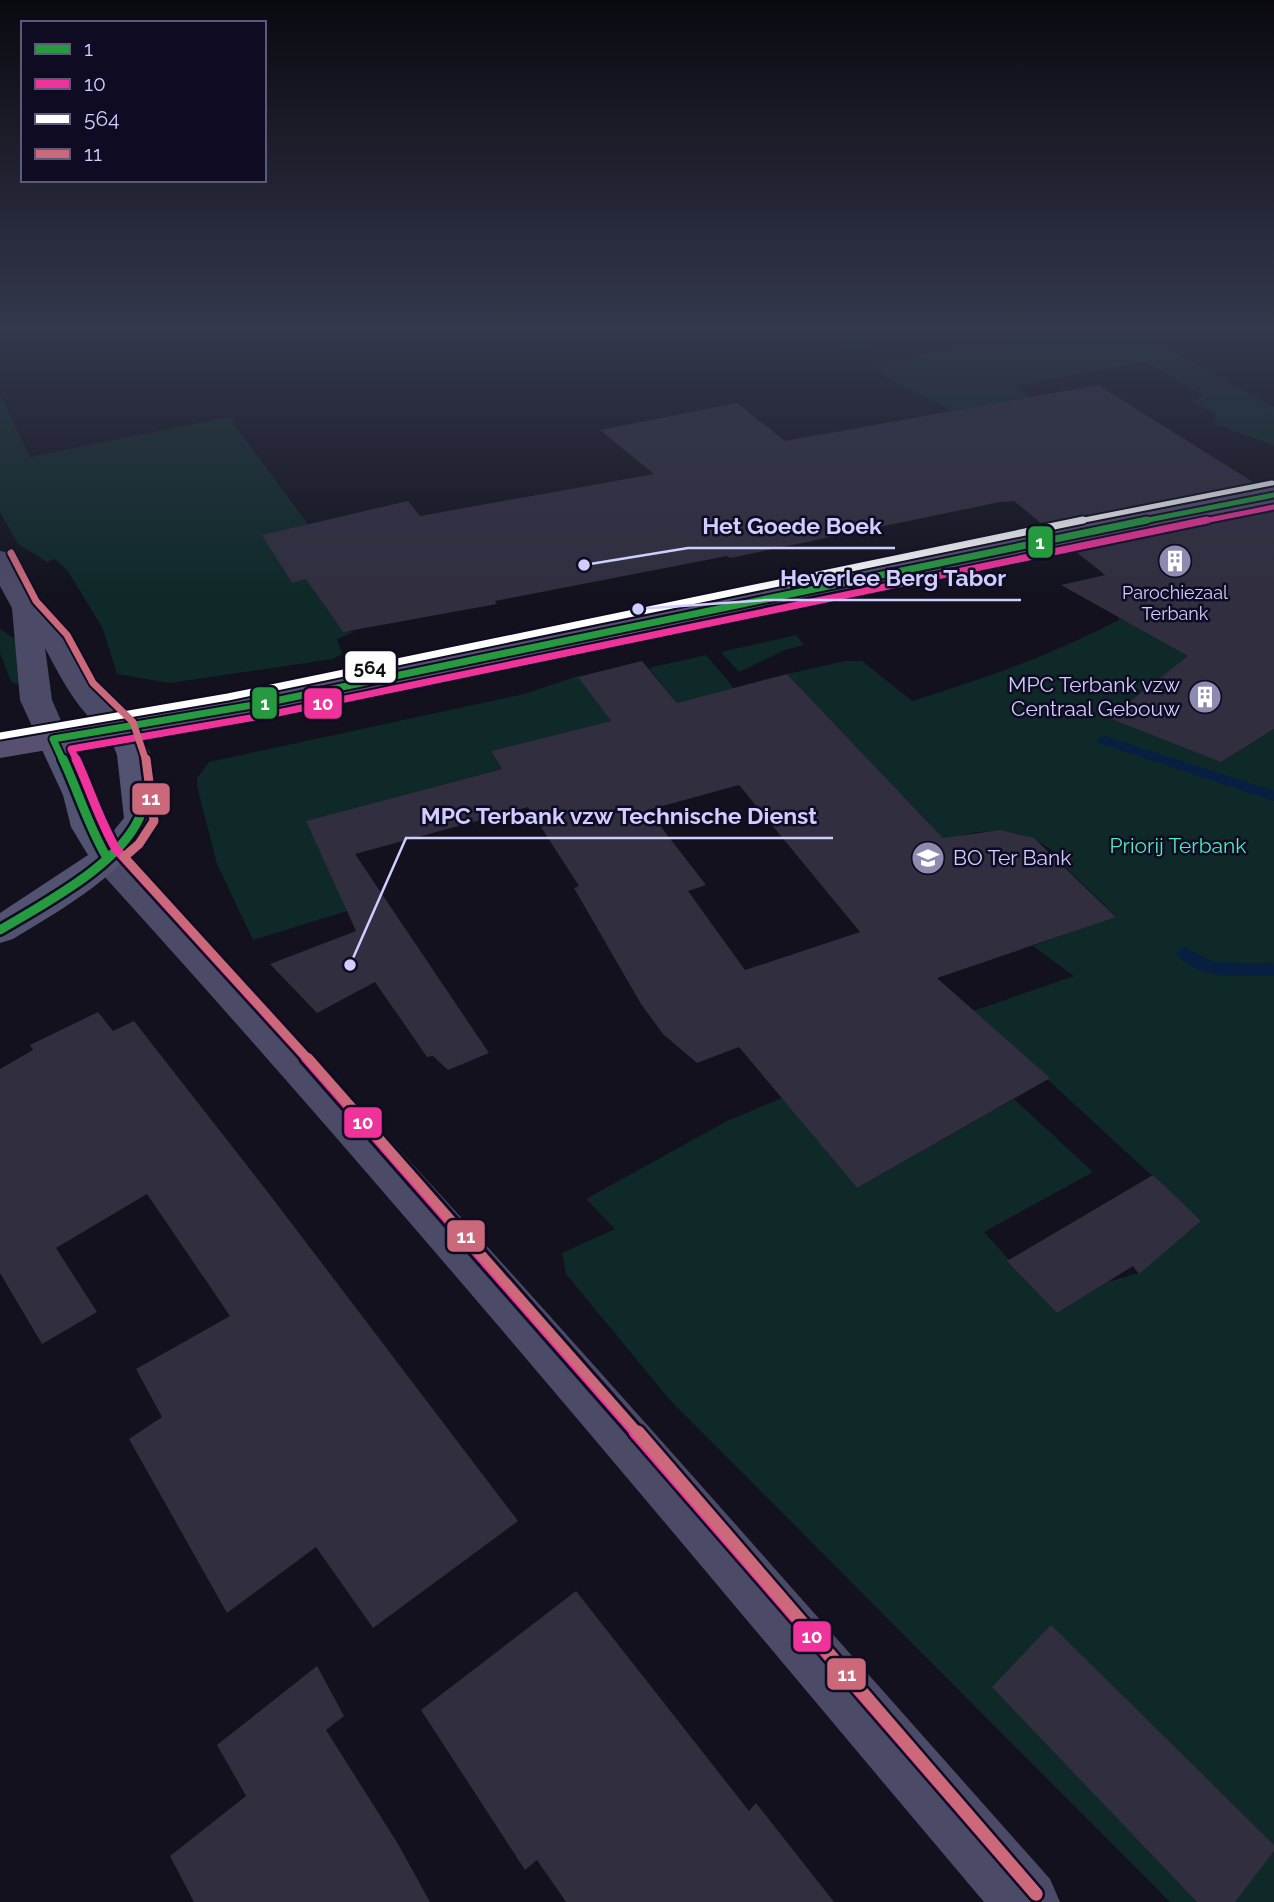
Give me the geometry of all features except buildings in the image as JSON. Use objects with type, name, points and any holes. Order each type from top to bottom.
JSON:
[{"type":"main road","points":[[0,748],[123,729],[786,592],[1274,495]]},
{"type":"main road","points":[[0,930],[74,886],[130,836],[142,819],[134,755],[123,729]]},
{"type":"main road","points":[[52,739],[80,795],[89,827],[106,856]]},
{"type":"street","points":[[0,559],[26,608],[58,642],[83,691],[123,729]]},
{"type":"street","points":[[26,608],[36,700],[52,739]]},
{"type":"street","points":[[106,856],[224,983],[494,1287],[1027,1902]]},
{"type":"green space","points":[[0,420],[12,420],[30,457],[215,420],[231,420],[346,576],[314,590],[341,629],[354,632],[337,639],[342,654],[333,659],[170,683],[117,674],[103,629],[68,571],[55,559],[47,562],[18,544],[0,512]]},
{"type":"green space","points":[[969,420],[1055,420],[1018,445]]},
{"type":"green space","points":[[1215,420],[1274,420],[1274,445],[1214,424]]},
{"type":"green space","name":"Priorij Terbank","points":[[1264,561],[1181,744],[1221,762],[1274,729],[1274,1902],[1170,1902],[670,1400],[566,1274],[562,1253],[615,1229],[586,1199],[727,1121],[782,1098],[857,1188],[1014,1099],[1093,1172],[984,1232],[1057,1313],[1107,1282],[1139,1273],[1201,1221],[973,1011],[1074,976],[1033,946],[1116,916],[1053,855],[1055,853],[1029,838],[988,831],[945,840],[787,674],[845,661],[862,661],[912,701],[992,675],[1093,633],[1119,620],[1119,617]]},
{"type":"green space","points":[[0,629],[15,639],[20,685],[11,682],[0,653]]},
{"type":"green space","points":[[796,635],[804,645],[785,650],[739,672],[721,652]]},
{"type":"green space","points":[[706,655],[734,688],[677,703],[649,668]]},
{"type":"green space","points":[[578,676],[611,721],[491,751],[502,769],[307,821],[363,906],[253,940],[217,864],[197,786],[197,778],[209,762],[524,694]]},
{"type":"waterway","points":[[1104,740],[1274,796]]},
{"type":"waterway","points":[[1185,953],[1210,968],[1274,970]]},
{"type":"transit line","name":"564","points":[[0,736],[228,697],[783,580],[1272,483]]},
{"type":"transit line","name":"1","points":[[106,856],[89,827],[80,795],[53,739],[265,703],[781,594],[1274,495]]},
{"type":"transit line","name":"10","points":[[1036,1894],[502,1279],[224,965],[116,849],[100,822],[91,791],[71,749],[268,715],[784,606],[1274,507]]},
{"type":"transit line","name":"11","points":[[11,553],[36,601],[67,635],[93,683],[133,722],[145,750],[154,821],[139,844],[124,857],[471,1241],[1036,1894]]},
{"type":"transit line","name":"1","points":[[0,930],[58,894],[105,860],[137,826],[142,811]]},
{"type":"place","name":"Parochiezaal Terbank","points":[[1175,561]]},
{"type":"place","name":"Het Goede Boek","points":[[584,565]]},
{"type":"place","name":"Heverlee Berg Tabor","points":[[638,609]]},
{"type":"place","name":"MPC Terbank vzw Centraal Gebouw","points":[[1205,697]]},
{"type":"place","name":"BO Ter Bank","points":[[928,858]]},
{"type":"place","name":"MPC Terbank vzw Technische Dienst","points":[[350,965]]}]
